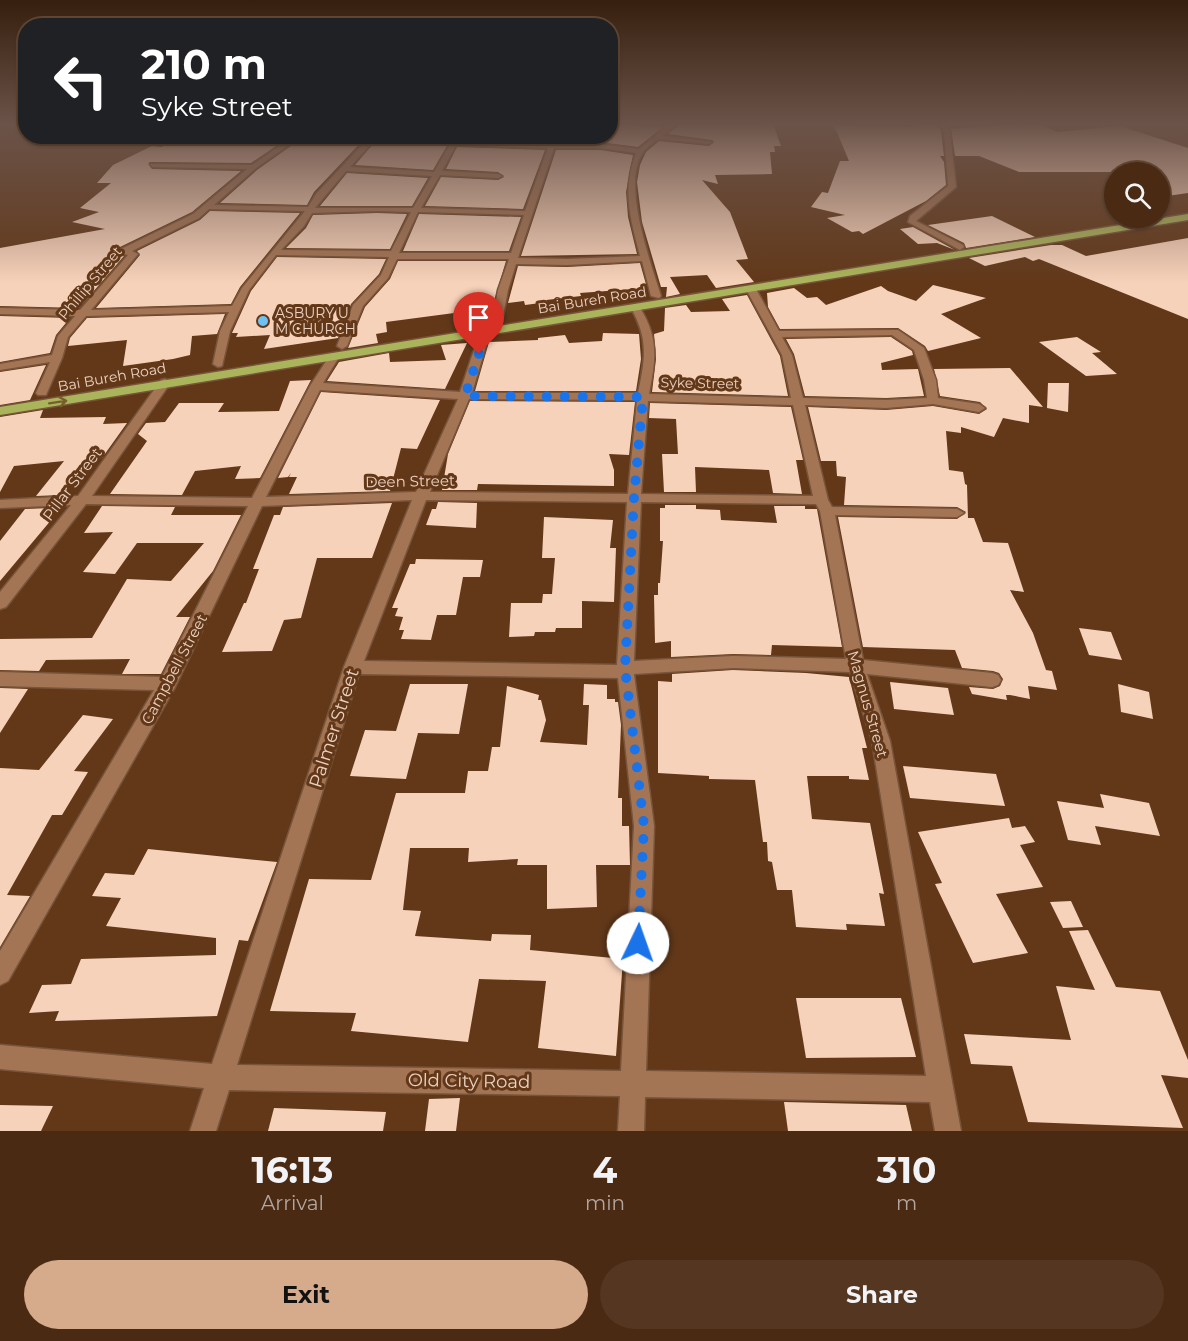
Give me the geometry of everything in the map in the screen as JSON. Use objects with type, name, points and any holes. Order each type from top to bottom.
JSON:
[{"type":"highway","points":[[1170,214],[1188,211]]},
{"type":"highway","name":"Bai Bureh Road","points":[[491,327],[636,308],[1188,217]]},
{"type":"highway","name":"Bai Bureh Road","points":[[0,411],[836,265],[1010,241],[1104,225]]},
{"type":"highway","name":"Bai Bureh Road","points":[[0,399],[218,364],[338,352]]},
{"type":"street","points":[[208,207],[243,177]]},
{"type":"street","points":[[218,364],[225,331],[245,290],[338,177]]},
{"type":"street","name":"Campbell Street","points":[[0,973],[168,684],[316,386],[338,352],[358,305],[385,276],[416,210],[435,177]]},
{"type":"street","name":"Palmer Street","points":[[203,1131],[353,667],[421,496],[465,396],[491,327],[541,177]]},
{"type":"street","points":[[632,177],[633,215],[656,296]]},
{"type":"street","points":[[951,177],[952,187],[913,218],[912,222],[960,247]]},
{"type":"street","points":[[208,207],[529,213]]},
{"type":"street","name":"Phillip Street","points":[[42,393],[57,358],[63,336],[135,254],[124,251],[196,216],[208,207]]},
{"type":"street","points":[[274,252],[514,258],[567,262],[644,258]]},
{"type":"street","name":"Magnus Street","points":[[751,289],[778,334],[787,355],[796,400],[824,506],[856,666],[881,741],[948,1131]]},
{"type":"street","points":[[631,1131],[631,1084],[644,826],[625,670],[634,497],[643,397],[651,358],[647,328],[636,308]]},
{"type":"street","points":[[0,311],[236,309]]},
{"type":"street","points":[[778,334],[894,332],[919,348],[930,380],[933,401]]},
{"type":"street","points":[[0,366],[57,358]]},
{"type":"street","name":"Pillar Street","points":[[0,603],[82,501],[165,382]]},
{"type":"street","name":"Syke Street","points":[[316,386],[465,396],[643,397],[886,404],[933,401],[979,408]]},
{"type":"street","name":"Deen Street","points":[[0,504],[82,501],[257,502],[421,496],[634,497],[957,513]]},
{"type":"street","points":[[353,667],[625,670],[733,662],[856,666],[992,680]]},
{"type":"street","points":[[0,679],[168,684]]},
{"type":"street","name":"Old City Road","points":[[0,1057],[220,1077],[939,1089]]},
{"type":"building","points":[[103,177],[234,177],[192,212],[120,247],[119,254],[124,256],[79,308],[0,306],[0,248],[105,229],[72,222],[99,212],[80,208],[111,183],[97,183]]},
{"type":"building","points":[[249,177],[328,177],[314,192],[307,205],[220,203]]},
{"type":"building","points":[[344,177],[428,178],[412,206],[320,206]]},
{"type":"building","points":[[441,177],[498,180],[504,177],[535,177],[523,209],[425,206]]},
{"type":"building","points":[[547,177],[629,177],[626,192],[628,217],[637,254],[521,256]]},
{"type":"building","points":[[638,177],[716,177],[718,184],[702,180],[730,212],[748,259],[736,260],[754,282],[716,288],[707,275],[670,277],[680,294],[666,297],[667,287],[661,287],[642,222]]},
{"type":"building","points":[[834,177],[945,177],[946,185],[926,201],[863,234],[859,231],[852,232],[827,218],[845,215],[811,207],[822,192],[828,193]]},
{"type":"building","points":[[1170,177],[1188,177],[1188,193],[1170,196]]},
{"type":"building","points":[[210,211],[300,213],[240,287],[231,304],[96,308],[140,255],[137,251],[200,220]]},
{"type":"building","points":[[407,214],[390,249],[286,248],[306,228],[313,215]]},
{"type":"building","points":[[419,214],[521,217],[509,251],[403,251]]},
{"type":"building","points":[[992,216],[1035,237],[966,248],[964,243],[928,225]]},
{"type":"building","points":[[913,227],[955,250],[937,243],[918,244],[900,229]]},
{"type":"building","points":[[1188,238],[1188,319],[1039,259],[1033,261],[1025,257],[985,266],[969,258],[1051,245],[1062,245],[1086,256]]},
{"type":"building","points":[[277,257],[386,259],[379,274],[351,304],[338,338],[264,349],[270,335],[236,337],[238,333],[232,333],[251,291]]},
{"type":"building","points":[[398,261],[506,261],[492,308],[386,322],[387,332],[376,334],[378,343],[348,348],[365,307],[390,279]]},
{"type":"building","points":[[640,263],[647,288],[580,293],[581,296],[525,305],[524,301],[508,303],[518,266],[567,267]]},
{"type":"building","points":[[933,285],[986,298],[941,314],[981,338],[928,351],[925,346],[898,328],[780,329],[768,307],[767,293],[794,288],[807,298],[817,297],[826,305],[881,286],[888,291],[916,301]]},
{"type":"building","points":[[747,295],[780,356],[788,396],[652,392],[656,359],[654,334],[664,331],[665,308],[686,305],[691,312],[730,311],[722,299]]},
{"type":"building","points":[[225,314],[217,334],[192,336],[190,355],[173,359],[123,366],[127,340],[68,346],[70,338],[87,318]]},
{"type":"building","points":[[0,316],[70,318],[56,335],[50,353],[0,362]]},
{"type":"building","points":[[603,333],[639,334],[641,359],[636,391],[475,391],[489,342],[538,340],[538,338],[565,335],[569,343],[602,341]]},
{"type":"building","points":[[891,337],[912,351],[913,355],[881,363],[882,370],[918,369],[924,396],[886,398],[805,396],[794,354],[786,339]]},
{"type":"building","points":[[1077,337],[1101,352],[1092,353],[1117,374],[1086,376],[1039,342]]},
{"type":"building","points":[[467,343],[445,389],[327,381],[339,362],[389,353],[390,362],[446,360],[441,345]]},
{"type":"building","points":[[46,365],[30,400],[0,405],[0,372]]},
{"type":"building","points":[[1010,368],[1043,407],[1029,405],[1029,423],[1003,418],[994,437],[961,427],[961,433],[946,431],[949,470],[963,472],[967,485],[968,518],[974,518],[983,542],[1008,543],[1024,592],[1010,590],[1033,633],[1046,670],[1052,671],[1057,690],[1028,686],[1030,699],[1006,695],[1007,700],[972,694],[969,687],[993,689],[1000,686],[1003,679],[999,673],[993,671],[962,668],[955,650],[863,647],[838,517],[957,519],[966,512],[957,507],[844,505],[846,477],[837,476],[836,461],[821,461],[808,407],[886,410],[933,406],[979,414],[987,409],[980,402],[940,396],[934,369]]},
{"type":"building","points":[[311,380],[260,478],[235,479],[241,466],[195,471],[182,495],[110,494],[147,441],[138,434],[146,423],[165,422],[179,403],[224,403],[218,412],[279,411],[290,381]]},
{"type":"building","points":[[1048,383],[1069,383],[1068,412],[1047,408]]},
{"type":"building","points":[[321,392],[440,400],[417,449],[401,448],[390,491],[289,494],[297,477],[289,477],[291,473],[288,477],[278,478]]},
{"type":"building","points":[[470,401],[635,402],[629,455],[609,454],[614,470],[614,486],[478,484],[477,490],[442,490],[448,454]]},
{"type":"building","points":[[650,403],[791,407],[803,460],[796,460],[802,494],[773,493],[769,470],[695,467],[696,492],[664,492],[662,454],[678,454],[676,419],[649,418]]},
{"type":"building","points":[[43,410],[40,418],[106,417],[103,424],[127,423],[102,458],[88,459],[61,495],[36,496],[64,461],[14,466],[0,492],[0,417]]},
{"type":"building","points":[[438,502],[477,503],[476,528],[426,525],[432,509],[436,509]]},
{"type":"building","points":[[392,503],[372,558],[317,558],[301,618],[284,620],[272,651],[222,652],[246,603],[259,569],[253,569],[274,515],[280,515],[283,507]]},
{"type":"building","points":[[665,505],[696,505],[696,509],[720,510],[721,520],[777,523],[774,506],[805,506],[805,509],[817,509],[842,647],[772,645],[771,655],[671,657],[671,641],[655,643],[654,595],[658,595],[658,583],[660,583],[663,541],[660,541],[660,508],[665,508]]},
{"type":"building","points":[[102,506],[175,507],[171,515],[241,515],[213,571],[176,617],[190,617],[161,674],[122,674],[130,659],[46,660],[39,671],[0,670],[0,639],[92,638],[127,579],[171,581],[204,543],[137,543],[115,574],[83,572],[113,532],[84,533]]},
{"type":"building","points":[[51,508],[43,519],[52,519],[0,581],[0,541],[25,509]]},
{"type":"building","points":[[544,517],[613,520],[610,548],[616,548],[614,602],[582,601],[582,628],[556,628],[555,632],[535,632],[534,636],[509,637],[511,603],[542,603],[543,594],[552,594],[555,558],[542,558]]},
{"type":"building","points":[[416,559],[483,560],[480,577],[463,577],[456,615],[437,615],[431,640],[401,639],[404,630],[399,630],[403,617],[395,616],[398,608],[392,608],[410,564],[415,564]]},
{"type":"building","points":[[1079,628],[1111,632],[1122,660],[1089,655]]},
{"type":"building","points":[[733,670],[849,677],[867,748],[862,748],[869,780],[849,779],[849,776],[807,776],[812,819],[870,823],[884,894],[879,893],[885,926],[846,924],[847,930],[796,927],[792,890],[777,890],[772,862],[768,861],[767,842],[763,842],[755,780],[709,779],[709,776],[658,773],[658,681],[672,682],[672,674]]},
{"type":"building","points":[[890,682],[948,688],[954,715],[894,709]]},
{"type":"building","points":[[410,684],[468,684],[459,734],[418,733],[406,779],[350,776],[365,730],[396,731]]},
{"type":"building","points":[[584,684],[607,685],[607,699],[615,699],[615,702],[618,702],[621,725],[618,798],[622,798],[622,826],[629,826],[630,865],[596,865],[597,907],[547,909],[547,865],[517,865],[518,859],[468,862],[469,848],[410,848],[403,910],[421,911],[415,936],[491,941],[492,934],[531,935],[530,950],[623,959],[616,1056],[538,1048],[546,981],[479,979],[468,1042],[351,1031],[356,1013],[270,1011],[309,879],[371,880],[396,793],[465,793],[468,771],[488,771],[492,747],[500,747],[507,686],[539,695],[538,700],[541,700],[546,720],[540,742],[587,745],[589,705],[583,705]]},
{"type":"building","points":[[1118,684],[1149,692],[1153,719],[1121,712]]},
{"type":"building","points":[[0,688],[28,689],[0,733]]},
{"type":"building","points":[[83,715],[113,719],[74,771],[88,772],[62,815],[52,815],[7,895],[30,896],[0,947],[0,768],[39,770]]},
{"type":"building","points":[[903,766],[996,774],[1005,806],[910,798]]},
{"type":"building","points":[[1100,794],[1149,803],[1160,836],[1095,826],[1101,845],[1068,840],[1057,801],[1104,808]]},
{"type":"building","points":[[1009,818],[1012,828],[1025,826],[1035,842],[1020,845],[1043,887],[996,894],[1028,953],[973,963],[935,884],[942,883],[918,832]]},
{"type":"building","points":[[148,849],[277,862],[248,941],[239,940],[217,1016],[55,1021],[59,1011],[29,1013],[42,985],[71,984],[81,959],[216,955],[216,938],[106,926],[121,898],[92,896],[105,873],[134,875]]},
{"type":"building","points":[[1071,901],[1083,927],[1063,928],[1050,902]]},
{"type":"building","points":[[1088,930],[1116,987],[1160,991],[1188,1060],[1188,1078],[1161,1075],[1183,1128],[1028,1122],[1012,1066],[971,1064],[964,1034],[1071,1040],[1056,986],[1095,990],[1069,931]]},
{"type":"building","points":[[796,998],[901,998],[916,1057],[806,1058]]},
{"type":"building","points":[[460,1098],[456,1131],[425,1131],[429,1099]]},
{"type":"building","points":[[784,1102],[906,1105],[912,1131],[788,1131]]},
{"type":"building","points":[[0,1105],[53,1106],[41,1131],[0,1131]]},
{"type":"building","points":[[274,1108],[386,1112],[383,1131],[268,1131]]},
{"type":"place","name":"ASBURY U M CHURCH","points":[[263,321]]},
{"type":"route","points":[[479,354],[465,396],[643,397],[634,497],[625,668],[644,826],[638,943]]}]
